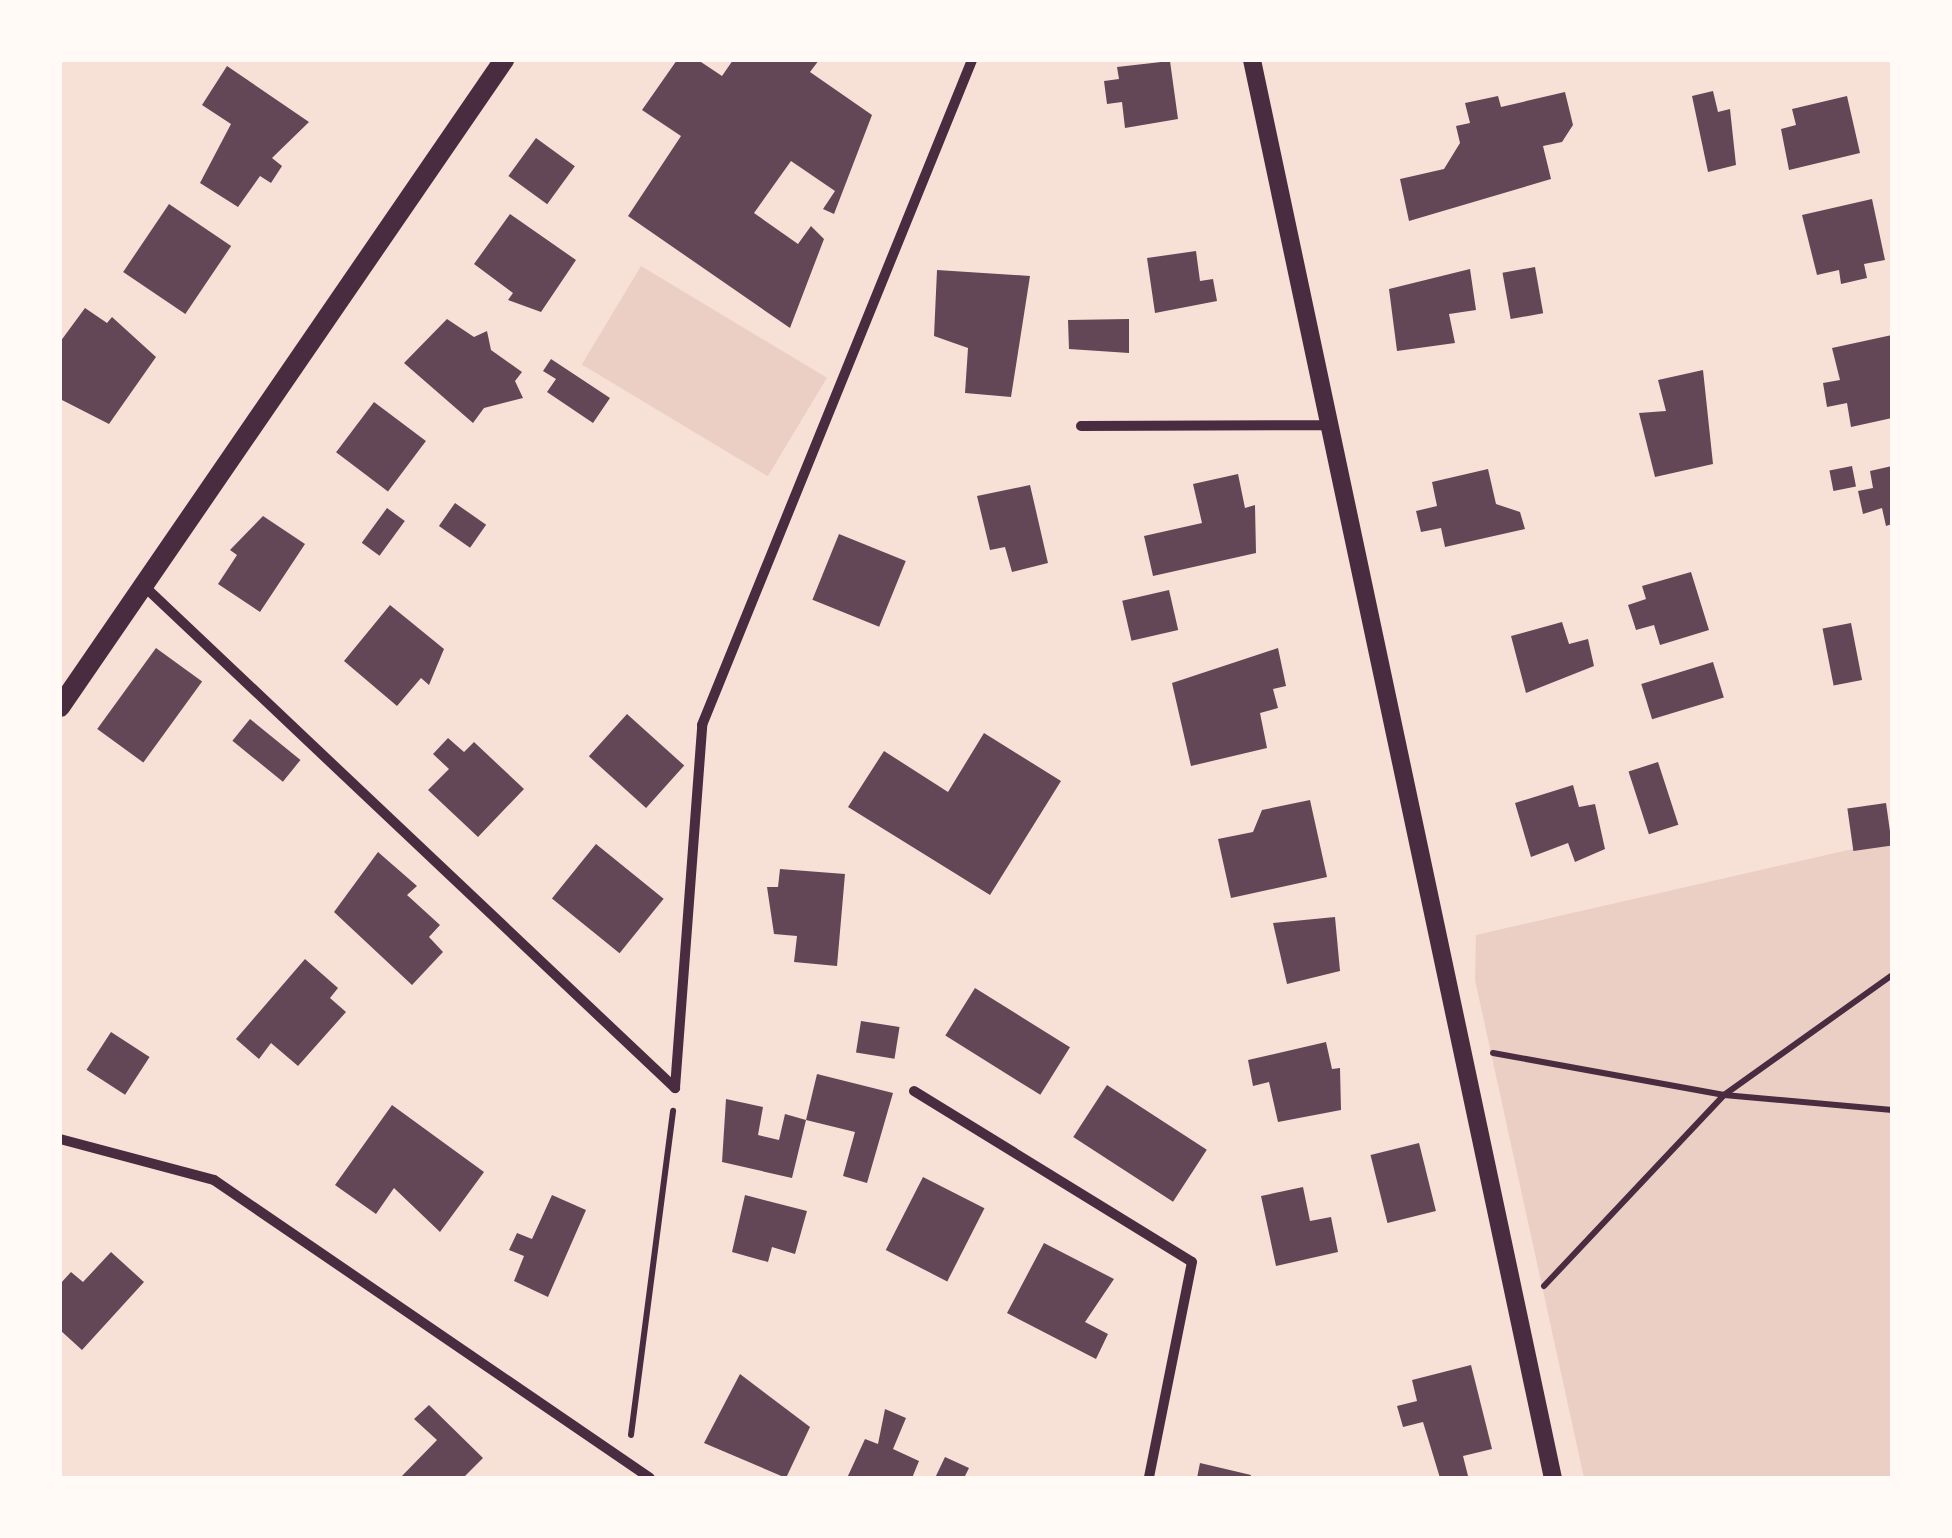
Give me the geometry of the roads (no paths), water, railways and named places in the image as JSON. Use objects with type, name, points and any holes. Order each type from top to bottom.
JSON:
[{"type":"main road","points":[[60,707],[504,60]]},
{"type":"street","points":[[143,585],[676,1088],[702,725],[831,418],[972,60]]},
{"type":"street","points":[[1252,60],[1553,1478]]},
{"type":"street","points":[[1081,426],[1328,425]]},
{"type":"street","points":[[914,1091],[1192,1262],[1148,1478]]},
{"type":"street","points":[[60,1139],[214,1180],[626,1472],[650,1478]]}]
